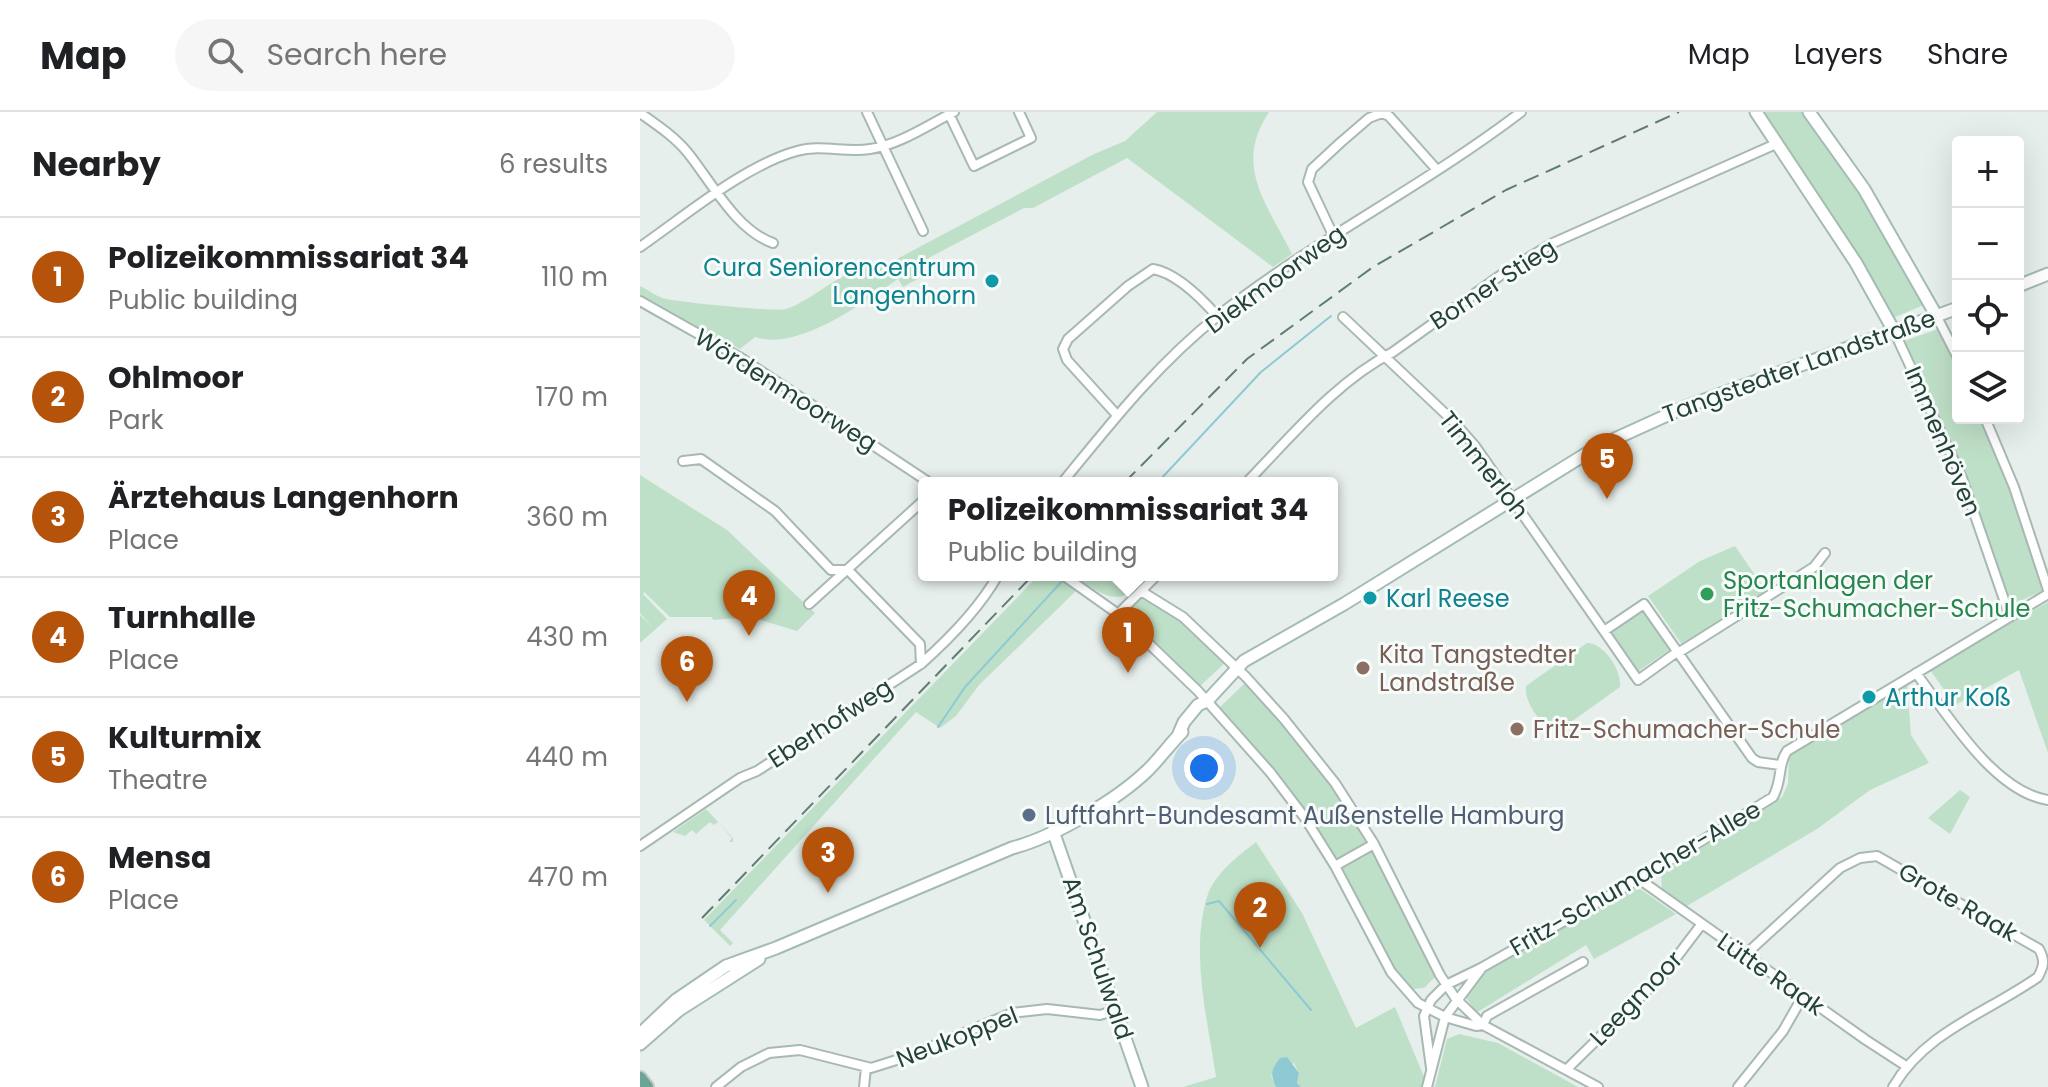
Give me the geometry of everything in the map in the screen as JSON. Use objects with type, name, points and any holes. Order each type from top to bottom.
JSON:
[{"type":"main road","points":[[640,1078],[647,1087]]},
{"type":"street","points":[[867,112],[923,231]]},
{"type":"street","points":[[640,247],[766,163],[799,150],[828,147],[867,150],[951,113],[974,166],[1031,138],[1019,112]]},
{"type":"street","name":"Diekmoorweg","points":[[1067,477],[1116,414],[1217,316],[1333,235],[1483,141],[1521,112]]},
{"type":"street","name":"Immenhöven","points":[[1756,112],[1856,263],[1894,331],[1962,478],[2010,617]]},
{"type":"street","name":"Immenhöven","points":[[1809,112],[1864,189],[1955,352]]},
{"type":"street","points":[[640,113],[686,150],[740,219],[761,238],[773,243]]},
{"type":"street","points":[[1333,235],[1308,182],[1312,169],[1369,118],[1382,113],[1389,116],[1437,170]]},
{"type":"street","name":"Borner Stieg","points":[[1252,477],[1332,395],[1508,270],[1553,243],[1778,143]]},
{"type":"street","points":[[1116,414],[1067,360],[1063,349],[1068,339],[1128,286],[1153,269],[1177,281],[1217,316]]},
{"type":"street","points":[[2024,284],[2048,274]]},
{"type":"street","name":"Wördenmoorweg","points":[[640,301],[741,358],[921,477]]},
{"type":"street","name":"Tangstedter Landstraße","points":[[640,1034],[676,1000],[713,974],[1012,848],[1034,833],[1053,831],[1092,811],[1150,768],[1238,670],[1249,667],[1270,648],[1597,447],[1646,423],[1952,310]]},
{"type":"street","name":"Timmerloh","points":[[1343,317],[1458,427],[1488,462],[1638,680],[1814,567],[1825,553]]},
{"type":"street","name":"Immenhöven","points":[[1988,424],[2014,487],[2048,592]]},
{"type":"street","points":[[683,461],[701,459],[722,472],[775,511],[831,570],[848,570],[920,644],[921,664]]},
{"type":"street","points":[[809,604],[918,506]]},
{"type":"street","name":"Eberhofweg","points":[[640,846],[921,664],[943,645],[979,604],[994,581]]},
{"type":"street","points":[[1072,581],[1118,614],[1207,701],[1270,772],[1305,818],[1335,866],[1391,972],[1418,1003],[1445,1017],[1476,1026],[1483,1025]]},
{"type":"street","points":[[1118,614],[1151,581]]},
{"type":"street","points":[[1141,591],[1183,617],[1238,670],[1284,719],[1327,773],[1374,844],[1451,996],[1483,1025],[1598,1087]]},
{"type":"street","name":"Fritz-Schumacher-Allee","points":[[1426,1008],[1451,996],[1481,968],[1639,879],[1773,797],[1781,782],[1780,765],[1787,751],[2048,592]]},
{"type":"street","points":[[1604,631],[1644,604],[1752,758],[1758,762],[1780,765]]},
{"type":"street","points":[[920,644],[943,645]]},
{"type":"street","points":[[1916,673],[1984,763],[2037,798],[2048,800]]},
{"type":"street","name":"Am Schulwald","points":[[1053,831],[1142,1087]]},
{"type":"street","points":[[1335,866],[1374,844]]},
{"type":"street","name":"Grote Raak","points":[[1745,955],[1840,868],[1860,858],[1877,856],[2039,949],[2044,966],[2038,977],[1930,1043],[1906,1066],[1893,1087]]},
{"type":"street","name":"Lütte Raak","points":[[1639,879],[1906,1066]]},
{"type":"street","name":"Leegmoor","points":[[1567,1069],[1663,975],[1701,925]]},
{"type":"street","name":"Tangstedter Landstraße","points":[[640,1044],[679,1010],[776,948]]},
{"type":"street","name":"Fritz-Schumacher-Allee","points":[[1483,1025],[1487,1016],[1583,962]]},
{"type":"street","name":"Fritz-Schumacher-Allee","points":[[1451,996],[1481,968]]},
{"type":"street","points":[[1427,1087],[1451,996]]},
{"type":"street","points":[[1738,1087],[1783,1031],[1803,996]]},
{"type":"street","points":[[1426,1008],[1424,1016],[1431,1068]]},
{"type":"street","name":"Neukoppel","points":[[716,1087],[754,1059],[785,1050],[813,1053],[866,1068],[906,1057],[1012,1013],[1032,1009],[1100,1015],[1116,1010]]},
{"type":"street","points":[[864,1087],[866,1068]]},
{"type":"green space","points":[[1157,112],[1269,112],[1254,150],[1254,167],[1264,201],[1292,254],[1273,267],[1127,158],[1033,208],[1024,208],[932,256],[923,262],[929,273],[903,287],[898,279],[830,322],[791,338],[772,340],[755,337],[740,349],[640,297],[640,286],[670,300],[786,309],[858,269],[880,268],[1092,155],[1125,141]]},
{"type":"green space","points":[[1765,112],[1803,112],[1862,197],[1926,304],[1893,318],[1855,249]]},
{"type":"green space","points":[[1938,329],[1952,356],[1952,424],[1983,424],[2011,487],[2044,590],[2011,605],[1963,471],[1904,341]]},
{"type":"green space","points":[[640,475],[727,530],[815,613],[797,631],[750,617],[713,620],[712,617],[670,617],[644,592],[667,619],[640,643],[640,615],[651,626],[640,613]]},
{"type":"green space","name":"Sportanlagen der Fritz-Schumacher-Schule","points":[[1735,546],[1766,591],[1683,646],[1648,596],[1700,561]]},
{"type":"green space","points":[[1033,581],[1062,581],[1076,591],[979,685],[956,716],[940,728],[916,712],[720,930],[733,943],[730,946],[704,920]]},
{"type":"green space","points":[[1082,581],[1144,581],[1120,596],[1095,589]]},
{"type":"green space","points":[[1139,599],[1150,600],[1174,613],[1226,662],[1198,688],[1126,618],[1128,610]]},
{"type":"green space","points":[[2048,602],[2048,753],[2019,670],[1955,705],[1930,670]]},
{"type":"green space","points":[[1645,608],[1672,648],[1637,672],[1609,632]]},
{"type":"green space","points":[[1587,643],[1600,647],[1611,659],[1620,687],[1564,727],[1550,729],[1533,710],[1526,686]]},
{"type":"green space","points":[[1246,682],[1326,776],[1367,838],[1436,976],[1424,988],[1413,989],[1394,971],[1288,790],[1219,708]]},
{"type":"green space","points":[[1907,684],[1911,735],[1929,763],[1870,790],[1817,829],[1687,906],[1662,890],[1661,873],[1782,797],[1788,784],[1789,756],[1820,733]]},
{"type":"green space","points":[[1960,790],[1970,797],[1950,834],[1928,818]]},
{"type":"green space","points":[[706,809],[733,838],[733,842],[729,842],[732,838],[718,822],[714,825],[710,822],[696,834],[692,830],[685,836],[673,832]]},
{"type":"green space","points":[[1256,842],[1302,913],[1356,1028],[1395,1007],[1425,1079],[1423,1087],[1301,1087],[1297,1083],[1299,1073],[1294,1063],[1271,1076],[1276,1087],[1183,1087],[1216,1077],[1200,964],[1202,918],[1207,897],[1221,873]]},
{"type":"green space","points":[[1636,886],[1676,914],[1594,959],[1586,945],[1476,1013],[1466,997],[1492,966]]},
{"type":"green space","points":[[1459,1034],[1498,1043],[1578,1087],[1435,1087],[1447,1039]]},
{"type":"water","points":[[1287,1057],[1299,1073],[1297,1083],[1301,1087],[1276,1087],[1273,1069],[1280,1058]]},
{"type":"waterway","points":[[1163,477],[1261,372],[1331,316]]},
{"type":"waterway","points":[[938,727],[965,687],[1062,581]]},
{"type":"waterway","points":[[710,926],[736,900]]},
{"type":"waterway","points":[[1207,904],[1219,901],[1311,1010]]},
{"type":"railway","points":[[1130,477],[1247,359],[1373,267],[1506,190],[1679,112]]},
{"type":"railway","points":[[702,918],[1027,581]]},
{"type":"place","name":"Cura Seniorencentrum Langenhorn","points":[[992,281]]},
{"type":"place","name":"Kulturmix","points":[[1607,499]]},
{"type":"place","name":"Sportanlagen der Fritz-Schumacher-Schule","points":[[1707,594]]},
{"type":"place","name":"Karl Reese","points":[[1370,598]]},
{"type":"place","name":"Turnhalle","points":[[749,636]]},
{"type":"place","name":"Kita Tangstedter Landstraße","points":[[1363,668]]},
{"type":"place","name":"Polizeikommissariat 34","points":[[1128,673]]},
{"type":"place","name":"Arthur Koß","points":[[1869,697]]},
{"type":"place","name":"Mensa","points":[[687,702]]},
{"type":"place","name":"Fritz-Schumacher-Schule","points":[[1517,729]]},
{"type":"place","name":"Luftfahrt-Bundesamt Außenstelle Hamburg","points":[[1029,815]]},
{"type":"place","name":"Ärztehaus Langenhorn","points":[[828,893]]},
{"type":"place","name":"Ohlmoor","points":[[1260,948]]}]
